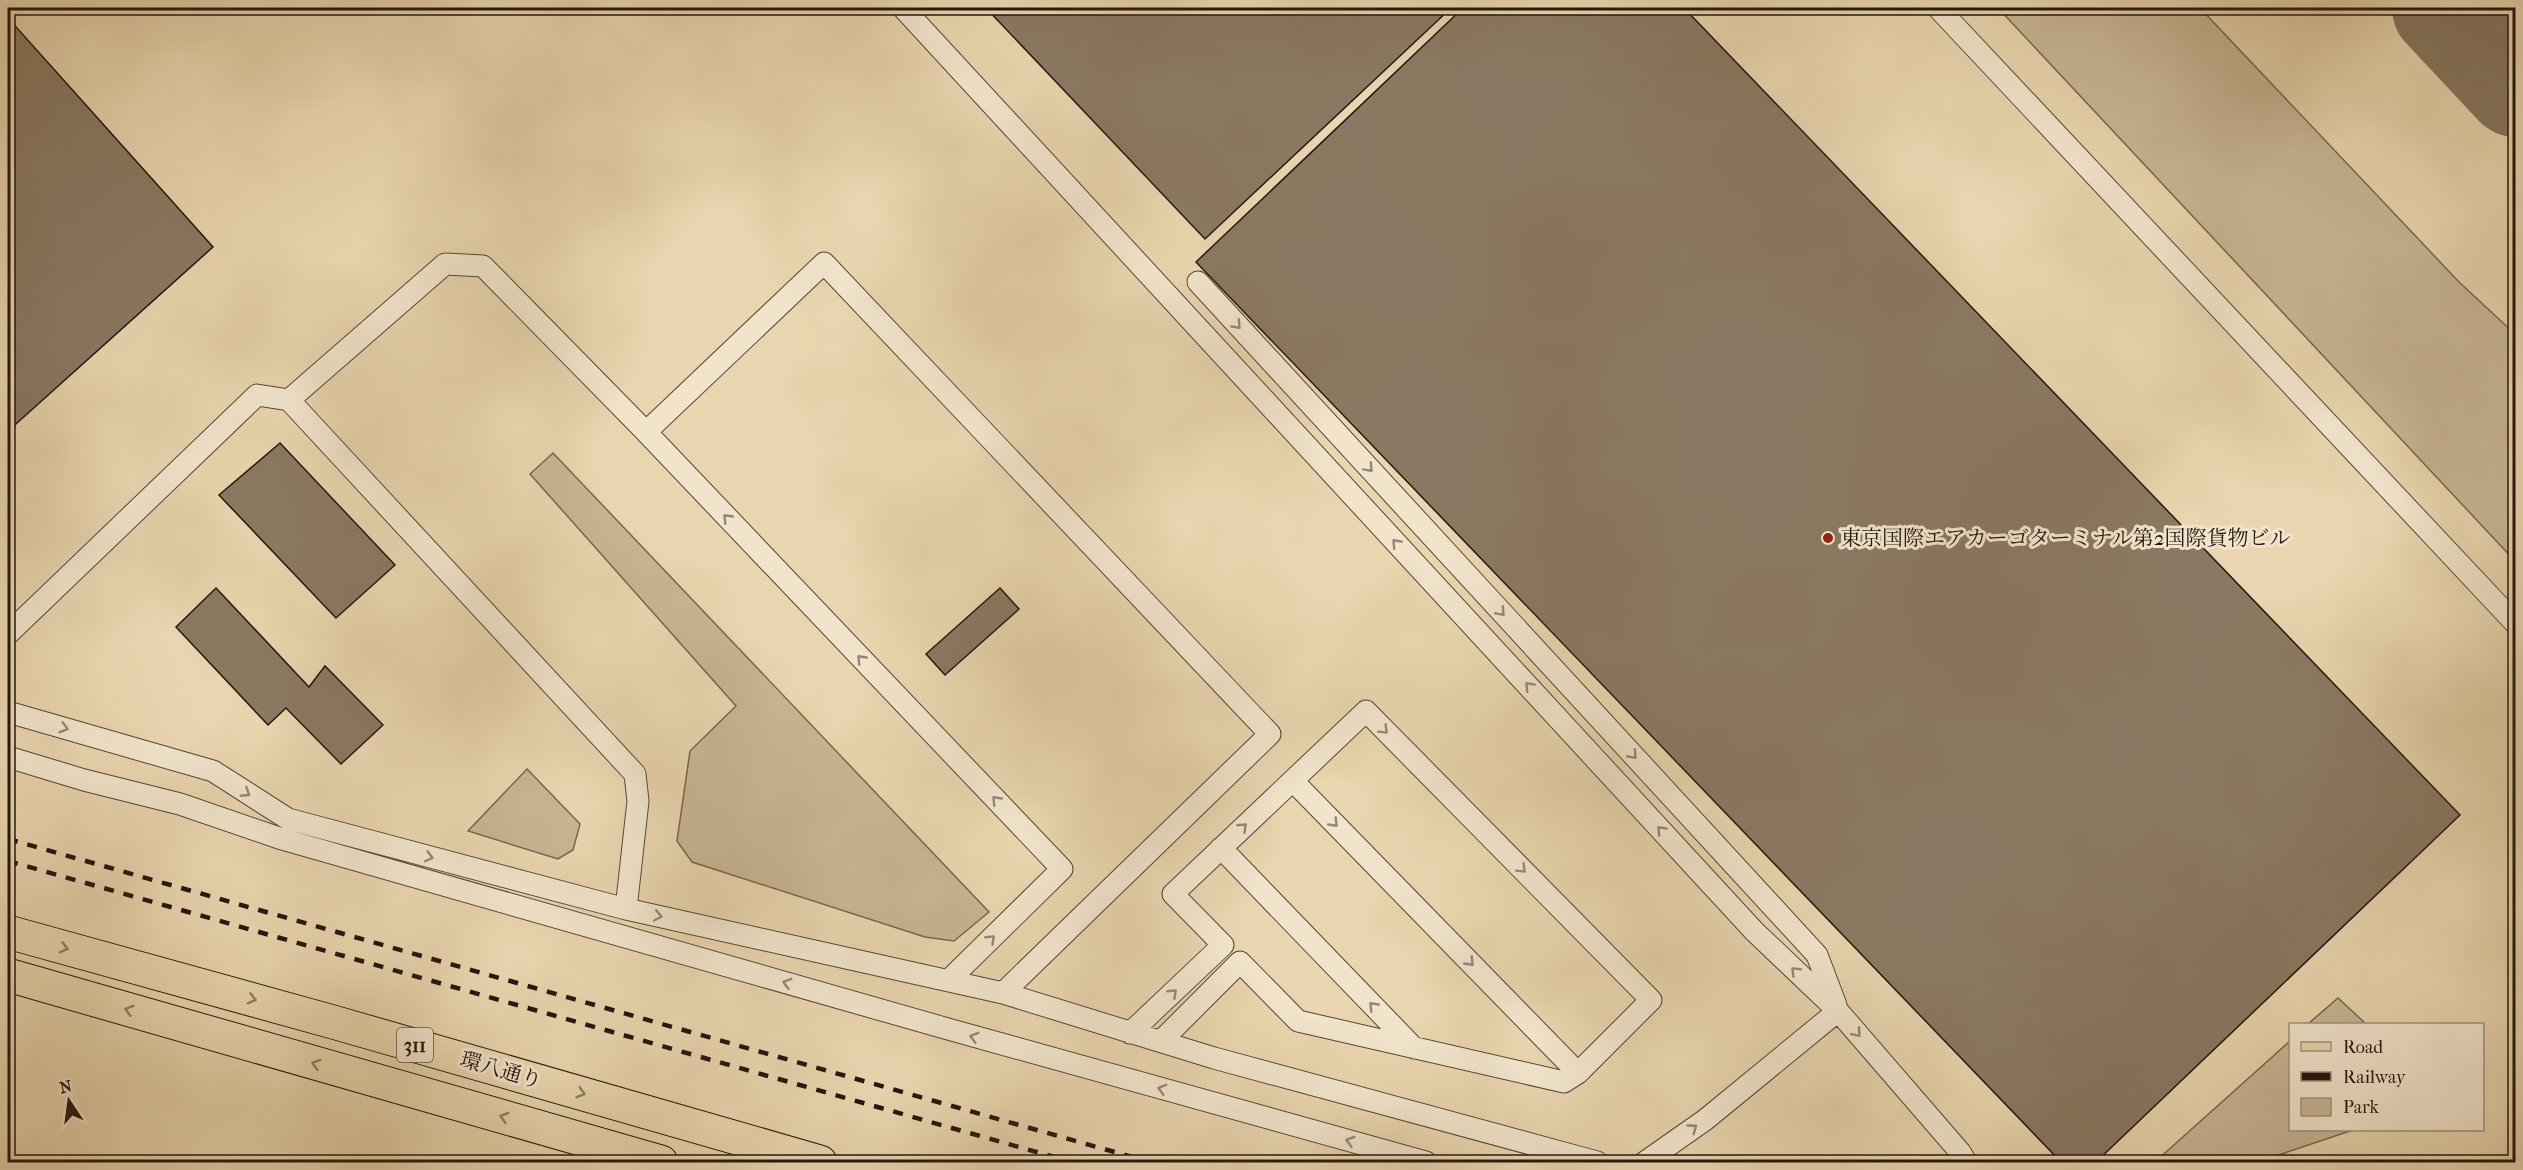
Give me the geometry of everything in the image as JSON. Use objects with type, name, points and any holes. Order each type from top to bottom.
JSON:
[{"type":"main road","name":"環八通り","points":[[8,932],[333,1022],[820,1162]]},
{"type":"main road","name":"311","points":[[8,975],[661,1162]]},
{"type":"lane","points":[[903,8],[1754,931],[1838,1011],[1960,1152],[1966,1162]]},
{"type":"lane","points":[[1938,8],[2516,624]]},
{"type":"lane","points":[[646,432],[824,263],[1270,734],[1003,993]]},
{"type":"lane","points":[[288,400],[445,264],[483,266],[646,432],[1062,870],[949,980]]},
{"type":"lane","points":[[1198,282],[1817,955],[1838,1011]]},
{"type":"lane","points":[[8,634],[257,395],[288,400],[634,774],[638,801],[626,909]]},
{"type":"lane","points":[[1130,1033],[1222,945],[1173,894],[1366,711],[1652,1000],[1578,1073],[1564,1082],[1298,1021],[1240,962],[1161,1041]]},
{"type":"lane","points":[[8,712],[213,771],[288,819],[626,909],[1003,993],[1214,1058],[1597,1162]]},
{"type":"lane","points":[[8,757],[84,780],[180,804],[294,843],[1426,1162]]},
{"type":"lane","points":[[1293,781],[1578,1073]]},
{"type":"lane","points":[[1221,848],[1414,1048]]},
{"type":"lane","points":[[1645,1162],[1705,1120],[1838,1011]]},
{"type":"green space","points":[[1998,8],[2200,8],[2459,282],[2515,334],[2515,561]]},
{"type":"green space","points":[[553,453],[989,912],[954,941],[925,937],[692,862],[677,841],[690,751],[736,706],[530,474]]},
{"type":"green space","points":[[527,769],[580,824],[573,850],[558,859],[468,831]]},
{"type":"green space","points":[[2338,998],[2365,1023],[2309,1023]]},
{"type":"green space","points":[[2289,1042],[2289,1131],[2350,1131],[2258,1162],[2155,1162]]},
{"type":"building","points":[[986,8],[1451,8],[1205,239]]},
{"type":"building","name":"東京国際エアカーゴターミナル第2国際貨物ビル","points":[[1463,8],[1684,8],[2460,815],[2096,1162],[2061,1162],[1196,262]]},
{"type":"building","points":[[8,18],[213,247],[8,431]]},
{"type":"building","points":[[280,443],[395,565],[336,618],[219,495]]},
{"type":"building","points":[[216,588],[309,687],[325,666],[383,725],[341,764],[286,708],[268,725],[176,627]]},
{"type":"building","points":[[1000,588],[1019,609],[945,675],[926,654]]},
{"type":"taxiway","points":[[2443,8],[2516,86]]},
{"type":"railway","points":[[8,839],[1150,1162]]},
{"type":"railway","points":[[8,861],[1072,1162]]},
{"type":"place","name":"東京国際エアカーゴターミナル第2国際貨物ビル","points":[[1828,538]]}]
